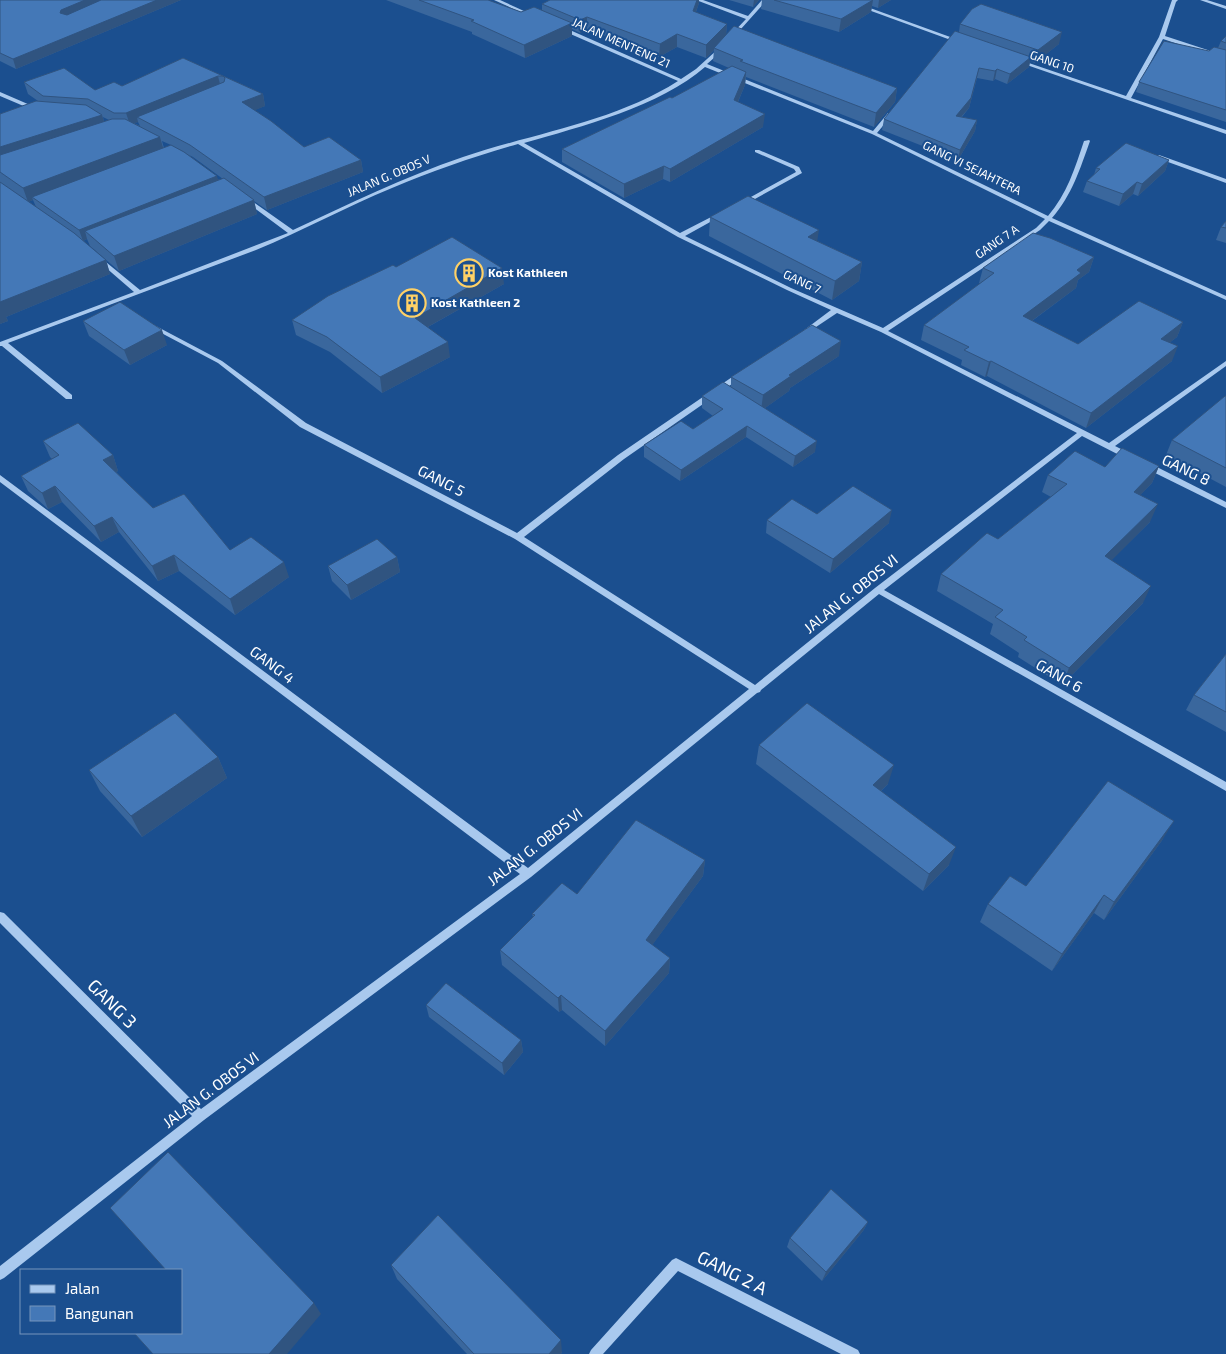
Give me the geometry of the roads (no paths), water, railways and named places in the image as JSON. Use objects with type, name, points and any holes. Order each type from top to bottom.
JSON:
[{"type":"street","points":[[496,0],[540,19]]},
{"type":"street","points":[[698,0],[748,18]]},
{"type":"street","name":"JALAN G. OBOS V","points":[[1,344],[139,293],[292,233],[401,182],[461,160],[613,113],[655,96],[705,65],[765,0]]},
{"type":"street","points":[[843,0],[964,43]]},
{"type":"street","points":[[1128,98],[1162,37],[1174,1],[1176,0]]},
{"type":"street","points":[[1202,0],[1226,8]]},
{"type":"street","name":"JALAN MENTENG 21","points":[[558,27],[682,81]]},
{"type":"street","points":[[1162,37],[1226,58]]},
{"type":"street","name":"GANG 10","points":[[1010,59],[1226,132]]},
{"type":"street","name":"GANG VI SEJAHTERA","points":[[705,65],[874,133],[1049,219],[1226,298]]},
{"type":"street","points":[[0,94],[44,112]]},
{"type":"street","points":[[22,109],[29,107]]},
{"type":"street","points":[[874,133],[892,111]]},
{"type":"street","name":"GANG 7","points":[[519,142],[680,236],[883,331],[1081,433]]},
{"type":"street","name":"GANG 7 A","points":[[883,331],[1038,229],[1049,219],[1066,196],[1086,142]]},
{"type":"street","points":[[738,206],[799,173],[797,168],[757,151]]},
{"type":"street","points":[[1152,154],[1226,181]]},
{"type":"street","points":[[244,198],[292,233]]},
{"type":"street","points":[[680,236],[730,210]]},
{"type":"street","points":[[96,257],[139,293]]},
{"type":"street","points":[[110,304],[118,308]]},
{"type":"street","points":[[796,337],[836,310]]},
{"type":"street","name":"GANG 5","points":[[144,322],[220,362],[304,425],[518,537],[757,690]]},
{"type":"street","points":[[1,344],[69,397]]},
{"type":"street","points":[[1110,447],[1226,363]]},
{"type":"street","points":[[518,537],[621,457],[748,370]]},
{"type":"street","points":[[1081,433],[1134,460]]},
{"type":"street","name":"JALAN G. OBOS VI","points":[[0,1274],[200,1116],[528,874],[878,590],[1081,433]]},
{"type":"street","name":"GANG 8","points":[[1143,464],[1226,505]]},
{"type":"street","name":"GANG 4","points":[[0,478],[528,874]]},
{"type":"street","name":"GANG 6","points":[[878,590],[1226,787]]},
{"type":"street","name":"GANG 3","points":[[0,916],[200,1116]]},
{"type":"street","name":"GANG 2 A","points":[[595,1354],[676,1264],[854,1354]]},
{"type":"place","name":"Kost Kathleen","points":[[469,273]]},
{"type":"place","name":"Kost Kathleen 2","points":[[412,303]]}]
